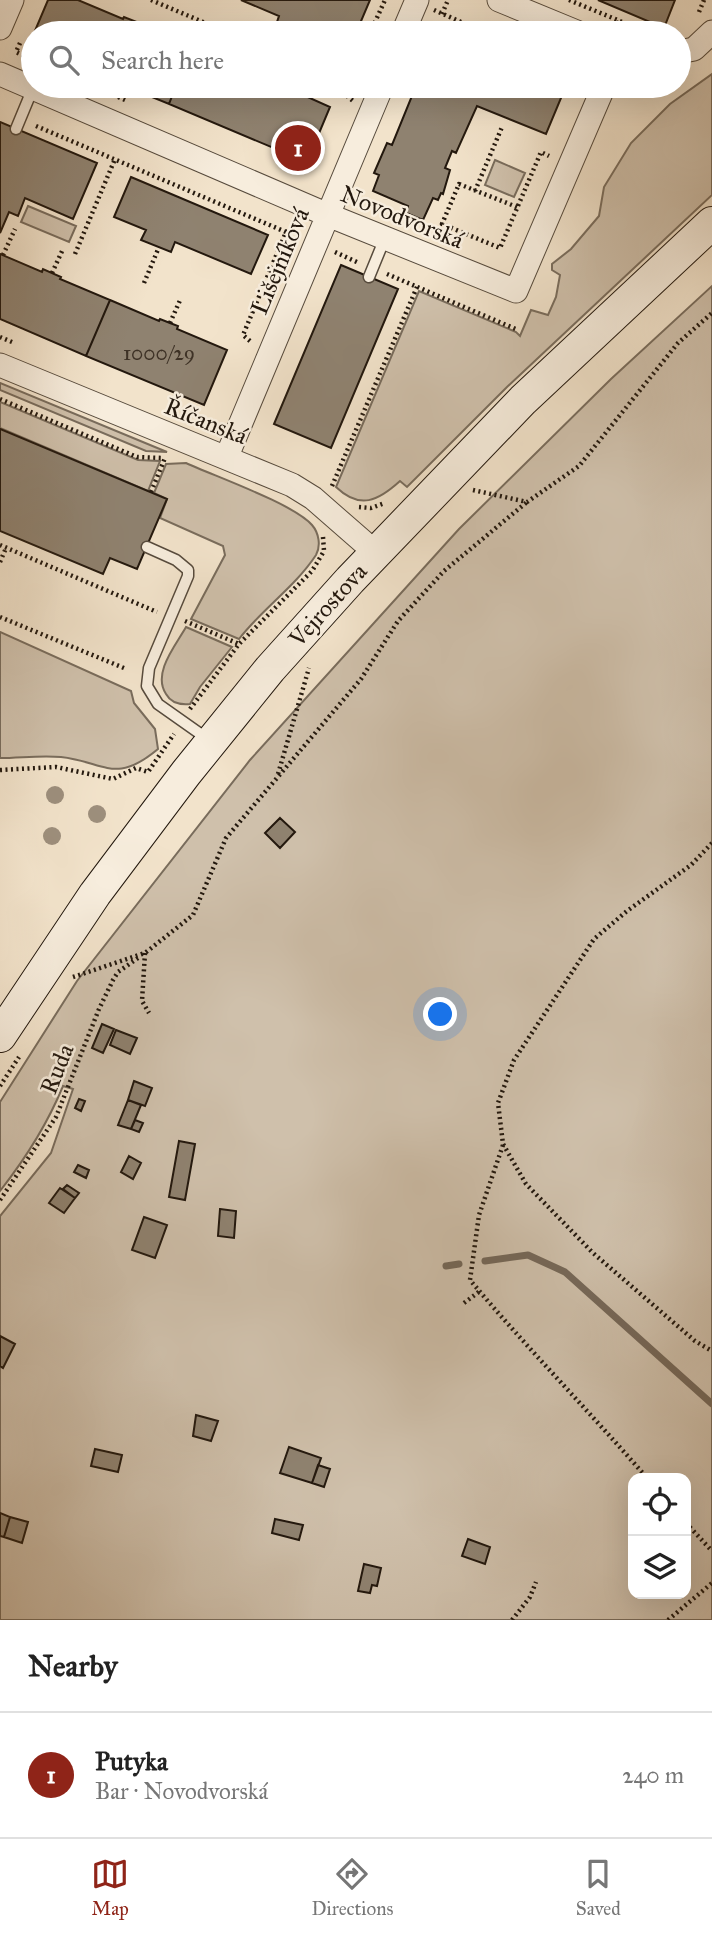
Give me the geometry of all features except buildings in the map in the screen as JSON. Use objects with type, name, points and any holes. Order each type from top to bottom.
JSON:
[{"type":"street","points":[[0,29],[12,0]]},
{"type":"street","points":[[499,0],[550,21]]},
{"type":"street","points":[[413,21],[424,5]]},
{"type":"street","points":[[691,50],[712,32]]},
{"type":"street","name":"Novodvorská","points":[[0,74],[21,83]]},
{"type":"street","name":"Novodvorská","points":[[56,98],[328,215],[516,291],[599,98]]},
{"type":"street","name":"Lišejníková","points":[[227,456],[377,98]]},
{"type":"street","name":"Vejrostova","points":[[10,1045],[95,894],[211,741],[278,660],[523,400],[712,223]]},
{"type":"street","name":"Říčanská","points":[[0,365],[227,456],[292,485],[313,498],[376,553]]},
{"type":"lane","points":[[18,124],[29,98]]},
{"type":"lane","points":[[371,273],[385,238]]},
{"type":"lane","points":[[147,547],[176,560],[188,570],[188,576],[149,668],[147,686],[158,704],[211,741]]},
{"type":"path","points":[[151,0],[201,21]]},
{"type":"path","points":[[375,21],[385,0]]},
{"type":"path","points":[[442,14],[448,0]]},
{"type":"path","points":[[569,0],[619,21]]},
{"type":"path","points":[[424,5],[458,21]]},
{"type":"path","points":[[16,52],[21,54]]},
{"type":"path","points":[[18,124],[115,159],[286,232]]},
{"type":"path","points":[[475,191],[502,127]]},
{"type":"path","points":[[75,254],[115,159]]},
{"type":"path","points":[[436,235],[459,184],[517,207],[500,248],[442,224]]},
{"type":"path","points":[[247,325],[286,232],[299,223]]},
{"type":"path","points":[[4,256],[15,229]]},
{"type":"path","points":[[144,283],[159,247]]},
{"type":"path","points":[[52,273],[63,249]]},
{"type":"path","points":[[328,262],[333,251],[371,273],[417,287],[518,330]]},
{"type":"path","points":[[323,486],[330,491],[417,287]]},
{"type":"path","points":[[170,323],[181,298]]},
{"type":"path","name":"Ruda","points":[[0,1200],[57,1116],[118,972],[193,915],[226,838],[361,679],[398,621],[444,571],[527,502],[579,466],[678,343],[712,313]]},
{"type":"path","points":[[0,399],[137,457],[176,459]]},
{"type":"path","points":[[151,492],[165,458]]},
{"type":"path","points":[[480,480],[470,490],[527,502]]},
{"type":"path","points":[[352,506],[371,508],[388,501]]},
{"type":"path","points":[[0,770],[56,767],[113,779],[136,768],[148,772],[239,644],[312,571],[324,551],[320,530]]},
{"type":"path","points":[[0,562],[3,546],[239,644]]},
{"type":"path","points":[[0,617],[124,668]]},
{"type":"path","points":[[276,778],[312,659],[303,669]]},
{"type":"path","points":[[712,843],[691,865],[602,932],[587,949],[514,1060],[498,1103],[503,1144],[526,1184],[593,1253],[695,1341],[712,1351]]},
{"type":"path","points":[[76,968],[68,979],[145,954],[142,1001],[149,1013]]},
{"type":"path","points":[[0,1086],[10,1045]]},
{"type":"path","points":[[503,1144],[479,1215],[470,1280],[500,1317],[643,1473]]},
{"type":"path","points":[[464,1303],[480,1291]]},
{"type":"path","points":[[691,1528],[712,1551]]},
{"type":"path","points":[[512,1620],[530,1597],[536,1582]]},
{"type":"path","points":[[668,1620],[712,1583]]},
{"type":"shaded area","points":[[712,74],[712,195],[507,387],[407,487],[400,481],[376,498],[361,500],[353,499],[336,487],[419,291],[520,336],[531,310],[548,315],[556,297],[560,275],[552,270],[552,264],[571,249],[599,216],[604,187],[631,143],[670,104],[678,98],[691,98],[691,89]]},
{"type":"shaded area","points":[[495,160],[525,173],[514,197],[485,185]]},
{"type":"shaded area","points":[[28,206],[76,226],[69,242],[21,222]]},
{"type":"shaded area","points":[[712,286],[712,1620],[0,1620],[0,1216],[51,1153],[73,1089],[63,1086],[35,1141],[0,1191],[0,1102],[77,981],[250,760],[459,529],[611,379]]},
{"type":"shaded area","points":[[0,383],[167,452],[146,451],[0,390]]},
{"type":"shaded area","points":[[0,402],[138,460],[160,461],[148,491],[0,428]]},
{"type":"shaded area","points":[[186,463],[289,508],[312,525],[318,536],[318,551],[308,567],[239,639],[191,619],[225,555],[223,546],[160,518],[167,499],[154,493],[166,464]]},
{"type":"shaded area","points":[[186,627],[232,647],[190,704],[176,703],[168,697],[162,686],[167,659]]},
{"type":"shaded area","points":[[0,632],[131,691],[134,703],[155,729],[158,749],[143,760],[120,769],[61,757],[0,758]]},
{"type":"waterway","points":[[485,1261],[528,1255],[565,1272],[712,1404]]},
{"type":"waterway","points":[[446,1266],[459,1264]]},
{"type":"place","name":"Putyka","points":[[298,148]]}]
